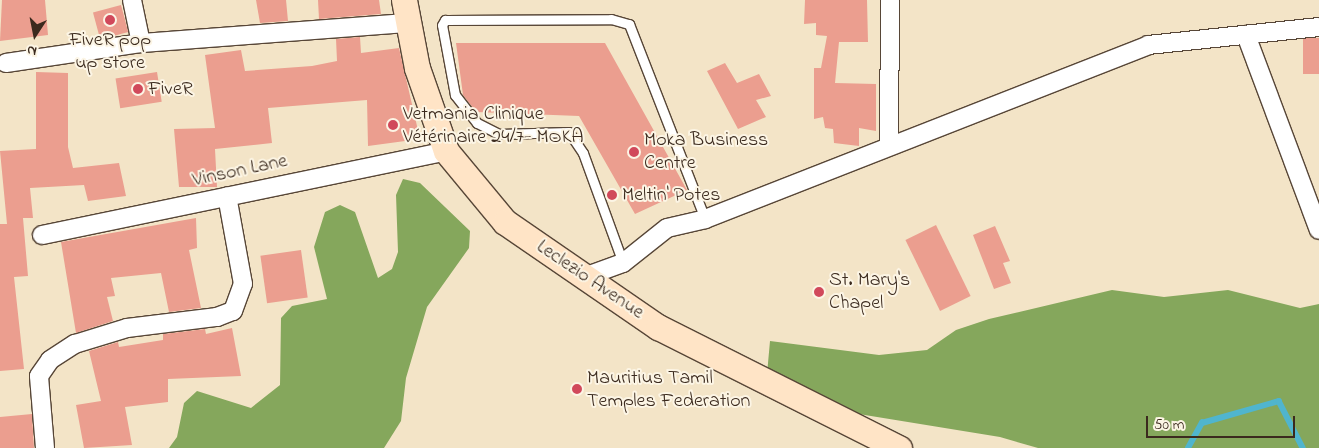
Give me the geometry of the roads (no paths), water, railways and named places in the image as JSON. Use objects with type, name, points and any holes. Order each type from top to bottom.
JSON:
[{"type":"main road","name":"Leclezio Avenue","points":[[406,12],[417,68],[446,151],[505,222],[587,276],[658,327],[899,448]]},
{"type":"street","points":[[132,0],[141,43]]},
{"type":"street","points":[[889,145],[890,0]]},
{"type":"street","points":[[6,63],[141,43],[406,12]]},
{"type":"street","points":[[587,276],[623,263],[654,242],[666,228],[705,219],[889,145],[1148,45],[1319,27]]},
{"type":"street","points":[[1246,35],[1319,230]]},
{"type":"street","name":"Vinson Lane","points":[[42,235],[446,151]]},
{"type":"street","points":[[45,448],[39,376],[50,360],[75,344],[127,328],[218,318],[233,311],[243,284],[227,196]]},
{"type":"lane","points":[[623,263],[583,153],[569,132],[499,134],[477,122],[455,95],[442,25],[446,20],[611,19],[630,24],[705,219]]},
{"type":"waterway","points":[[1188,448],[1202,423],[1279,401],[1303,448]]},
{"type":"place","name":"FiveR pop up store","points":[[110,20]]},
{"type":"place","name":"FiveR","points":[[138,89]]},
{"type":"place","name":"Vetmania Clinique Vétérinaire 24/7- MOKA","points":[[393,125]]},
{"type":"place","name":"Moka Business Centre","points":[[634,152]]},
{"type":"place","name":"Meltin' Potes","points":[[612,195]]},
{"type":"place","name":"St. Mary's Chapel","points":[[819,292]]},
{"type":"place","name":"Mauritius Tamil Temples Federation","points":[[577,389]]}]
